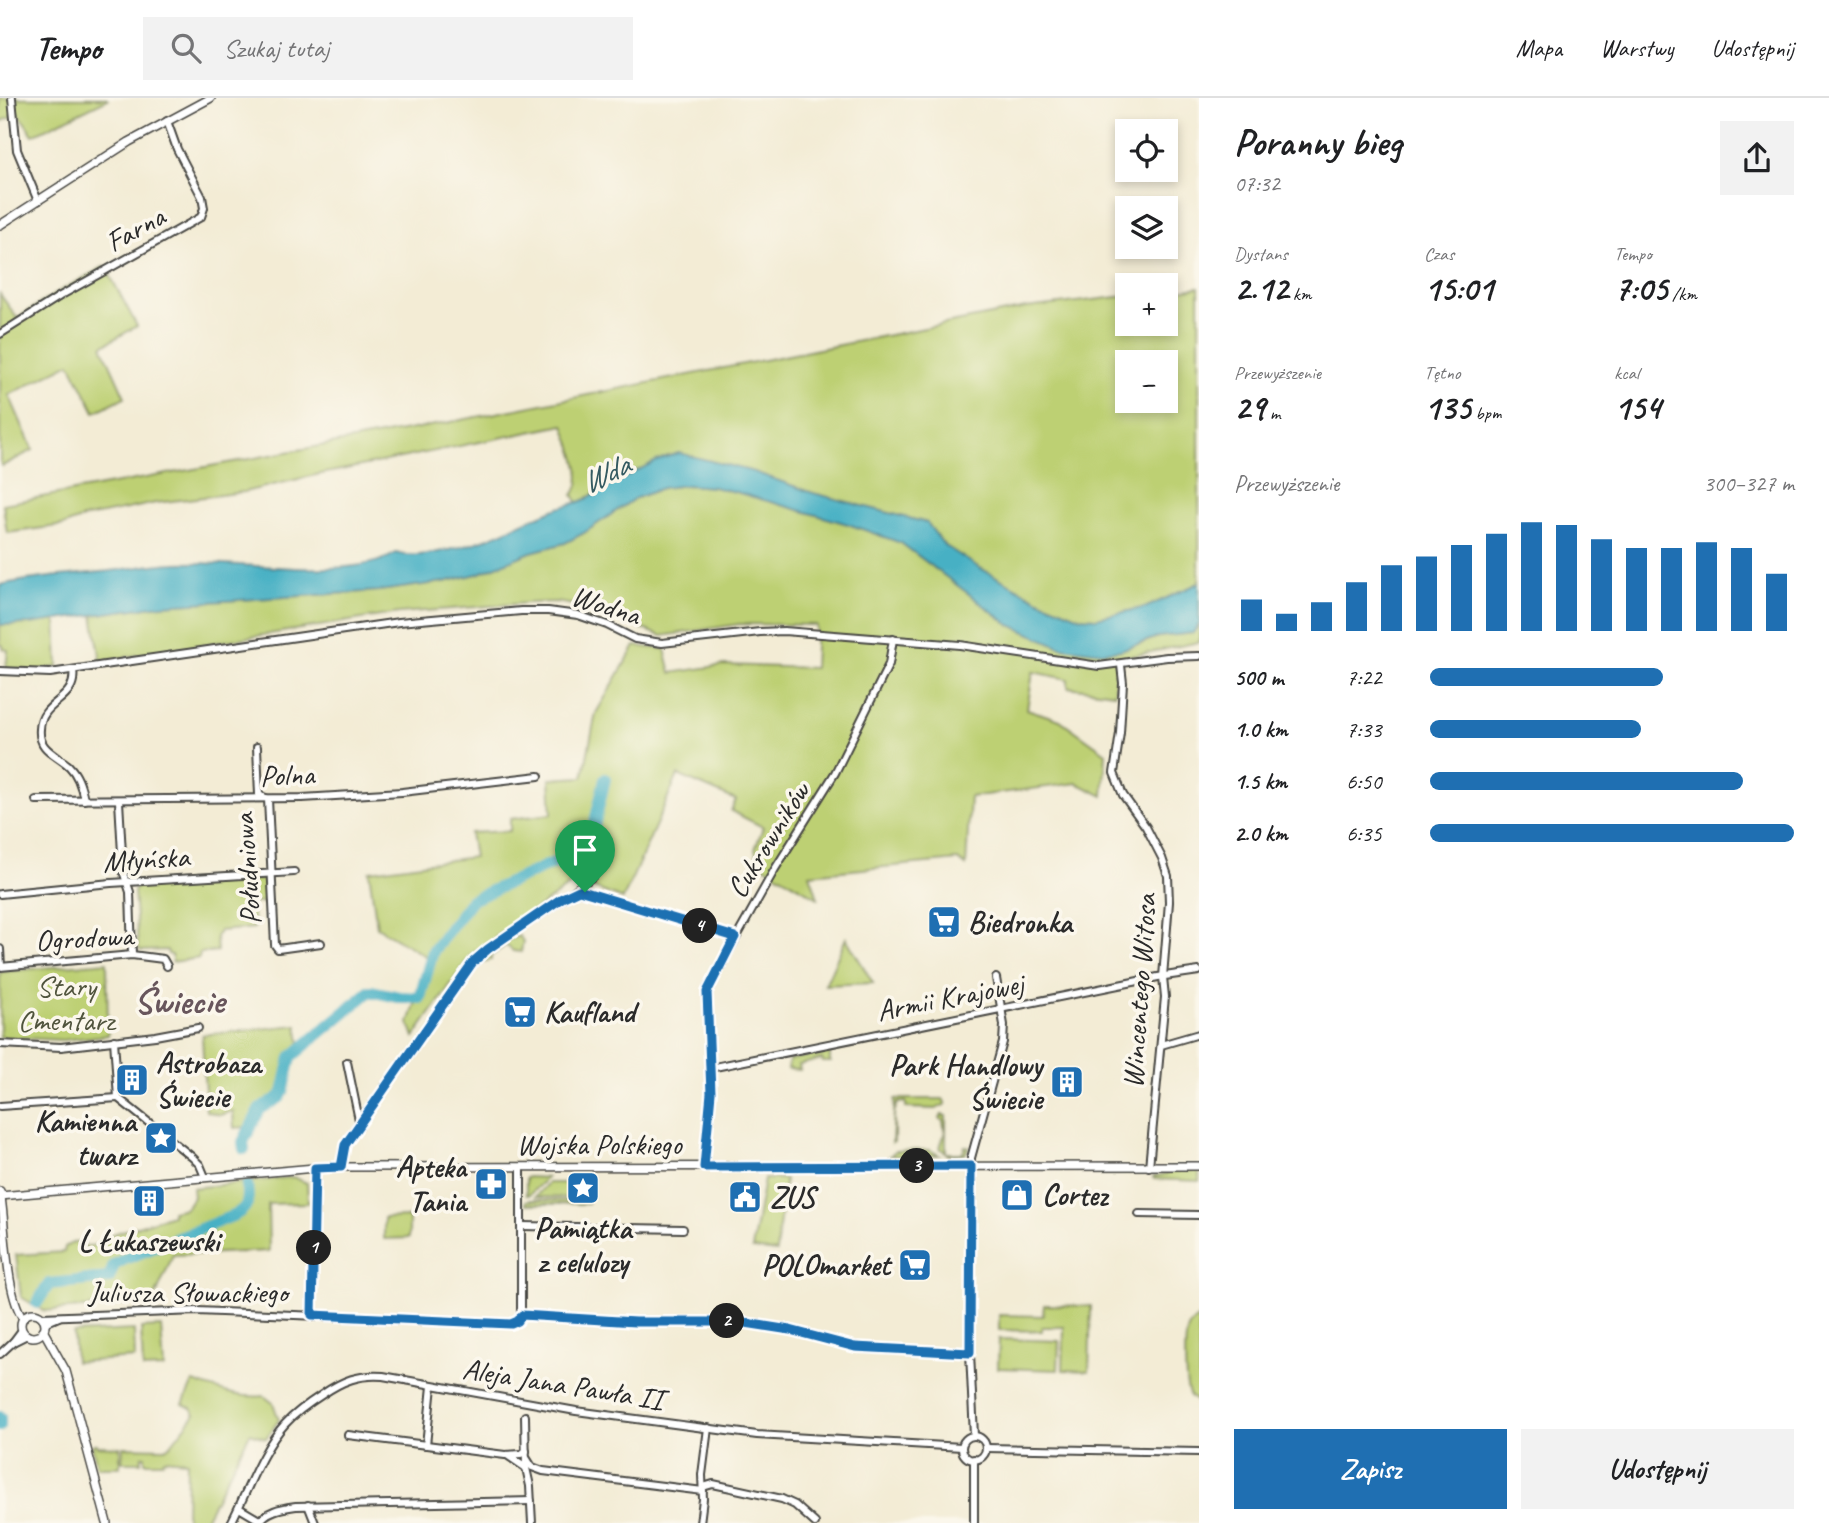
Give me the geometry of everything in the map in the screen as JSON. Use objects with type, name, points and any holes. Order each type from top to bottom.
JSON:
[{"type":"street","points":[[12,98],[17,150],[38,201]]},
{"type":"street","points":[[0,225],[129,142],[211,98]]},
{"type":"street","name":"Farna","points":[[0,334],[60,296],[201,217],[204,202],[177,149],[167,121]]},
{"type":"street","name":"Wodna","points":[[0,671],[37,673],[73,670],[399,622],[531,610],[578,615],[635,639],[662,643],[773,631],[985,648],[1092,665],[1199,656]]},
{"type":"street","name":"Cukrowników","points":[[704,1167],[711,1093],[707,992],[735,937],[835,773],[889,664],[893,639]]},
{"type":"street","name":"Wincentego Witosa","points":[[1121,664],[1123,683],[1120,733],[1114,773],[1119,788],[1146,827],[1168,876],[1163,977],[1165,998],[1149,1167]]},
{"type":"street","points":[[73,670],[71,689],[46,712],[39,728],[48,752],[69,766],[77,777],[84,800]]},
{"type":"street","name":"Południowa","points":[[257,747],[259,795],[268,799],[275,945],[278,949],[321,943]]},
{"type":"street","name":"Polna","points":[[36,800],[268,799],[388,793],[539,776]]},
{"type":"street","points":[[119,801],[123,871],[131,904],[132,955]]},
{"type":"street","name":"Młyńska","points":[[0,894],[127,882],[294,872]]},
{"type":"street","points":[[341,1167],[344,1148],[473,962],[593,876]]},
{"type":"street","points":[[574,891],[735,937]]},
{"type":"street","points":[[0,949],[1,967]]},
{"type":"street","name":"Ogrodowa","points":[[1,967],[132,955],[163,958],[167,966]]},
{"type":"street","name":"Armii Krajowej","points":[[710,1068],[1199,971]]},
{"type":"street","points":[[974,1436],[970,1353],[971,1158],[1003,1042],[1004,1025],[996,978]]},
{"type":"street","points":[[0,1044],[61,1047],[198,1028]]},
{"type":"street","points":[[1161,1045],[1199,1034]]},
{"type":"street","points":[[114,1040],[118,1098]]},
{"type":"street","points":[[347,1062],[360,1125]]},
{"type":"street","points":[[0,1106],[118,1098],[192,1157],[200,1165],[205,1177]]},
{"type":"street","name":"Wojska Polskiego","points":[[0,1194],[341,1167],[1199,1167]]},
{"type":"street","points":[[521,1167],[522,1315]]},
{"type":"street","points":[[312,1315],[315,1168]]},
{"type":"street","points":[[0,1194],[13,1290],[17,1303],[26,1315],[24,1332]]},
{"type":"street","points":[[1139,1214],[1199,1214]]},
{"type":"street","points":[[521,1226],[683,1229]]},
{"type":"street","name":"Juliusza Słowackiego","points":[[42,1326],[61,1316],[197,1311],[511,1324],[518,1321],[522,1315],[635,1322],[739,1322],[790,1330],[855,1347],[970,1353]]},
{"type":"street","points":[[26,1315],[39,1314],[42,1326],[66,1371],[107,1523]]},
{"type":"street","points":[[0,1354],[24,1332],[42,1326]]},
{"type":"street","name":"Aleja Jana Pawła II","points":[[231,1523],[281,1428],[301,1409],[334,1387],[350,1379],[371,1375],[576,1411],[765,1435],[962,1447]]},
{"type":"street","points":[[426,1444],[432,1386]]},
{"type":"street","points":[[525,1416],[526,1468],[532,1523]]},
{"type":"street","points":[[701,1523],[702,1475],[708,1428]]},
{"type":"street","points":[[348,1435],[526,1455]]},
{"type":"street","points":[[974,1436],[984,1441],[986,1448],[981,1457],[974,1460],[964,1454],[962,1447],[966,1439],[974,1436]]},
{"type":"street","points":[[986,1448],[1199,1452]]},
{"type":"street","points":[[505,1454],[526,1468]]},
{"type":"street","points":[[526,1455],[532,1467],[543,1471],[678,1490],[703,1489],[713,1484],[782,1499],[795,1505],[815,1523]]},
{"type":"street","points":[[974,1460],[974,1523]]},
{"type":"street","points":[[530,1486],[535,1474],[543,1471]]},
{"type":"street","points":[[239,1508],[260,1522],[264,1516],[281,1508],[308,1505],[531,1502]]},
{"type":"street","points":[[308,1505],[315,1523]]},
{"type":"green space","points":[[0,98],[108,99],[33,135],[19,114],[0,122]]},
{"type":"green space","points":[[105,266],[137,326],[102,346],[125,397],[95,412],[70,363],[9,395],[33,450],[2,466],[0,294],[17,318]]},
{"type":"green space","points":[[1199,287],[1199,583],[1147,607],[1096,618],[1080,617],[1041,601],[978,567],[944,545],[927,523],[679,453],[616,481],[578,503],[573,495],[579,479],[578,470],[564,425],[244,492],[156,503],[83,518],[65,525],[7,533],[3,504],[446,423],[1026,308],[1115,297],[1115,336],[1178,336],[1178,290]]},
{"type":"green space","points":[[687,485],[736,492],[848,524],[901,543],[1010,625],[1061,647],[1140,644],[1158,637],[1193,633],[1199,624],[1199,642],[1116,657],[1115,693],[1068,687],[1068,679],[1033,672],[1027,709],[1060,720],[1106,753],[1103,796],[1077,783],[970,797],[966,866],[958,860],[810,874],[818,898],[759,863],[755,849],[763,827],[731,811],[736,800],[678,775],[623,899],[591,887],[599,874],[593,869],[472,954],[414,1037],[409,1023],[430,959],[377,927],[369,871],[474,857],[470,833],[510,831],[510,819],[552,814],[550,779],[583,777],[596,713],[635,646],[665,649],[671,673],[724,665],[814,668],[816,625],[740,624],[662,636],[580,606],[556,602],[528,603],[399,613],[101,661],[93,615],[161,605],[379,591],[444,582],[477,574],[531,552],[565,543],[634,499],[662,488]]},
{"type":"green space","points":[[56,619],[58,667],[31,671],[6,668],[8,650],[0,645],[0,625],[30,624]]},
{"type":"green space","points":[[267,880],[265,902],[252,903],[254,928],[219,931],[216,937],[217,951],[200,953],[199,958],[172,962],[172,955],[168,954],[167,950],[141,951],[138,947],[134,892],[136,887]]},
{"type":"green space","points":[[519,936],[523,941],[521,952],[513,951],[506,945],[491,956],[491,960],[477,963],[507,940]]},
{"type":"green space","points":[[846,938],[873,983],[825,985]]},
{"type":"green space","name":"Stary Cmentarz","points":[[107,962],[108,1035],[63,1040],[0,1037],[0,972]]},
{"type":"green space","points":[[297,1025],[300,1042],[289,1057],[278,1092],[258,1107],[246,1127],[234,1128],[233,1111],[220,1115],[206,1111],[202,1035]]},
{"type":"green space","points":[[830,1052],[830,1062],[823,1062],[822,1059],[799,1065],[800,1070],[788,1069],[789,1060]]},
{"type":"green space","points":[[895,1099],[943,1099],[946,1104],[936,1109],[906,1108],[906,1102],[898,1103],[894,1112]]},
{"type":"green space","points":[[942,1115],[946,1116],[946,1153],[963,1153],[965,1146],[969,1147],[965,1155],[948,1155],[940,1148],[945,1132],[940,1119]]},
{"type":"green space","points":[[930,1150],[939,1155],[890,1156],[895,1151]]},
{"type":"green space","points":[[1176,1171],[1199,1171],[1199,1181],[1153,1177]]},
{"type":"green space","points":[[293,1177],[307,1183],[308,1203],[268,1204],[269,1251],[173,1255],[153,1302],[44,1311],[21,1297],[16,1255],[64,1252],[65,1247],[74,1242],[83,1241],[84,1247],[108,1243],[107,1236],[186,1208],[193,1197],[192,1188]]},
{"type":"green space","points":[[528,1177],[547,1178],[526,1195]]},
{"type":"green space","points":[[764,1179],[785,1179],[776,1252],[752,1249]]},
{"type":"green space","points":[[548,1183],[564,1183],[579,1198],[535,1197]]},
{"type":"green space","points":[[526,1201],[588,1201],[588,1204],[526,1204]]},
{"type":"green space","points":[[409,1217],[409,1238],[384,1239],[384,1218]]},
{"type":"green space","points":[[1044,1305],[1091,1306],[1089,1371],[1063,1370],[1064,1327],[1042,1327],[1042,1331],[999,1330],[999,1315],[1043,1316]]},
{"type":"green space","points":[[1199,1317],[1199,1403],[1188,1391],[1185,1363],[1188,1329]]},
{"type":"green space","points":[[161,1327],[164,1368],[143,1369],[141,1328]]},
{"type":"green space","points":[[134,1330],[135,1358],[75,1362],[73,1333]]},
{"type":"green space","points":[[999,1339],[1059,1341],[1058,1370],[998,1368]]},
{"type":"green space","points":[[193,1382],[237,1395],[264,1396],[273,1403],[279,1420],[266,1438],[250,1433],[204,1521],[186,1520],[187,1461],[164,1459],[163,1462],[145,1462],[145,1456],[142,1456],[141,1462],[122,1462],[123,1447],[170,1446],[195,1414],[183,1404]]},
{"type":"green space","points":[[92,1446],[120,1447],[120,1467],[97,1467]]},
{"type":"water","points":[[679,453],[927,523],[944,545],[978,567],[1041,601],[1080,617],[1096,618],[1147,607],[1199,583],[1199,624],[1193,633],[1158,637],[1121,650],[1102,652],[1061,647],[1010,625],[901,543],[848,524],[736,492],[687,485],[662,488],[634,499],[565,543],[531,552],[477,574],[444,582],[379,591],[161,605],[30,624],[0,625],[0,585],[37,578],[165,564],[350,567],[376,562],[396,553],[417,555],[455,549],[484,540],[557,508],[584,500],[644,467]]},
{"type":"waterway","points":[[244,1149],[243,1142],[260,1109],[280,1097],[283,1092],[291,1057],[370,991],[420,998],[433,951],[471,900],[551,864],[566,861],[577,850],[582,839],[594,826],[605,779]]},
{"type":"waterway","points":[[37,1303],[49,1284],[109,1278],[114,1265],[125,1259],[235,1215],[247,1203],[247,1185]]},
{"type":"waterway","points":[[0,1417],[0,1426]]},
{"type":"place","name":"Biedronka","points":[[944,922]]},
{"type":"place","name":"Kaufland","points":[[520,1012]]},
{"type":"place","name":"Astrobaza Świecie","points":[[132,1080]]},
{"type":"place","name":"Park Handlowy Świecie","points":[[1067,1082]]},
{"type":"place","name":"Kamienna twarz","points":[[161,1138]]},
{"type":"place","name":"Apteka Tania","points":[[491,1184]]},
{"type":"place","name":"Pamiątka z celulozy","points":[[583,1188]]},
{"type":"place","name":"Cortez","points":[[1017,1195]]},
{"type":"place","name":"ZUS","points":[[745,1197]]},
{"type":"place","name":"L Łukaszewski","points":[[149,1201]]},
{"type":"place","name":"POLOmarket","points":[[915,1265]]},
{"type":"district","name":"Świecie","points":[[179,1000]]},
{"type":"route","points":[[574,891],[585,892],[735,937],[707,992],[711,1093],[704,1167],[971,1166],[970,1353],[870,1349],[780,1328],[729,1321],[635,1322],[522,1315],[518,1321],[511,1324],[312,1315],[315,1168],[341,1167],[344,1148],[351,1135],[384,1092],[473,962],[559,900],[574,891]]},
{"type":"water label","name":"Wda","points":[[605,473]]}]
